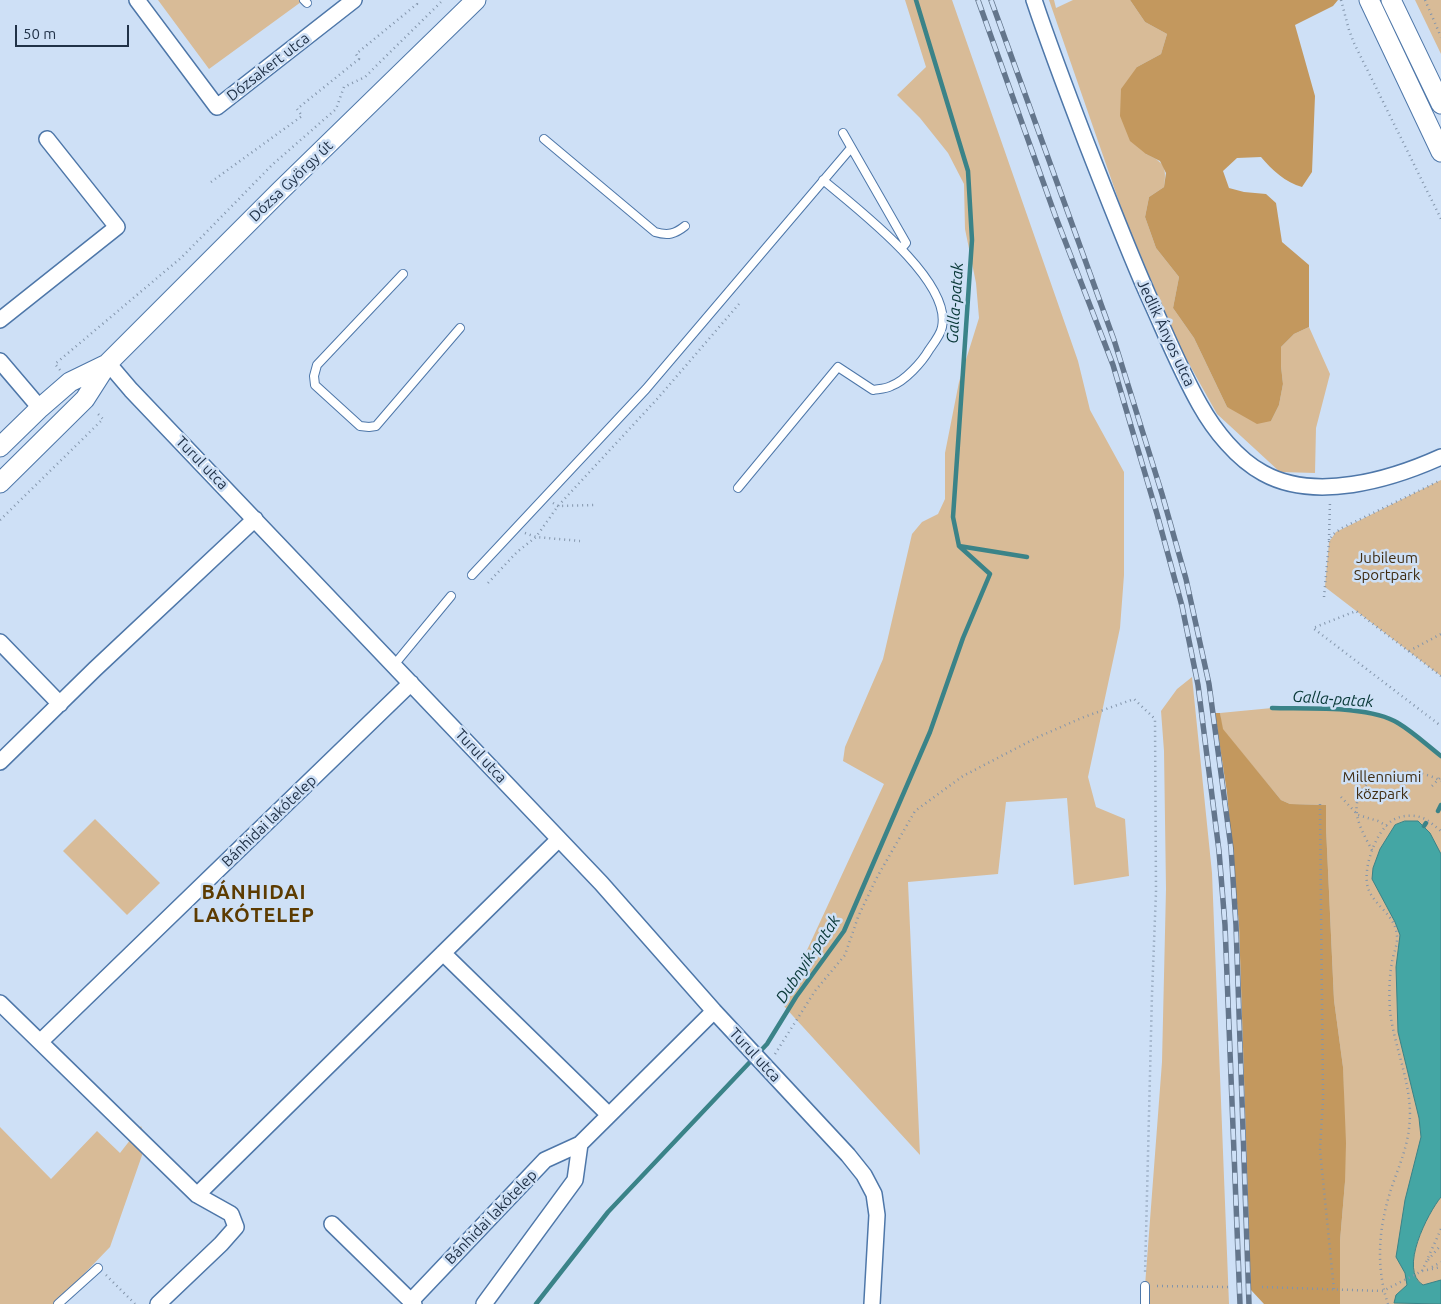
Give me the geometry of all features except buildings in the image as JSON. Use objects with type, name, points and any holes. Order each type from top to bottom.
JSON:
[{"type":"street","name":"Dózsakert utca","points":[[137,0],[217,107],[354,0]]},
{"type":"street","name":"Dózsa György út","points":[[0,484],[85,400],[108,363],[280,190],[476,0]]},
{"type":"street","name":"Jedlik Ányos utca","points":[[1034,0],[1049,47],[1125,243],[1200,405],[1222,437],[1246,462],[1264,474],[1294,484],[1330,487],[1359,485],[1388,478],[1441,457]]},
{"type":"street","points":[[1369,0],[1441,152]]},
{"type":"street","points":[[1391,0],[1441,104]]},
{"type":"street","points":[[0,320],[117,227],[48,139]]},
{"type":"street","points":[[0,361],[40,408]]},
{"type":"street","name":"Dózsa György út","points":[[0,447],[70,382],[108,363]]},
{"type":"street","name":"Turul utca","points":[[108,363],[131,390],[560,839],[714,1011],[848,1155],[864,1176],[874,1194],[877,1215],[872,1304]]},
{"type":"street","points":[[0,762],[255,519]]},
{"type":"street","points":[[0,642],[60,704]]},
{"type":"street","name":"Bánhidai lakótelep","points":[[40,1042],[411,683]]},
{"type":"street","points":[[197,1195],[560,839]]},
{"type":"street","points":[[442,953],[609,1116]]},
{"type":"street","points":[[0,1003],[197,1195],[231,1214],[236,1227],[221,1244],[158,1304]]},
{"type":"street","name":"Bánhidai lakótelep","points":[[332,1224],[412,1303],[545,1160],[580,1144],[714,1011]]},
{"type":"street","points":[[484,1304],[575,1180],[580,1144]]},
{"type":"lane","points":[[843,133],[906,243],[901,249]]},
{"type":"lane","points":[[544,139],[655,232],[665,235],[677,233],[685,226]]},
{"type":"lane","points":[[472,575],[646,388],[851,148]]},
{"type":"lane","points":[[738,488],[838,367],[872,390],[892,386],[922,362],[942,326],[941,305],[931,284],[918,266],[824,180]]},
{"type":"lane","points":[[403,274],[317,365],[314,376],[316,385],[360,426],[376,426],[460,328]]},
{"type":"lane","points":[[394,664],[451,596]]},
{"type":"lane","points":[[58,1304],[98,1268]]},
{"type":"lane","points":[[1145,1286],[1145,1304]]},
{"type":"path","points":[[211,182],[302,116],[297,109],[360,59],[356,54],[417,4],[415,0]]},
{"type":"path","points":[[55,364],[182,257],[272,165],[336,109],[344,87],[365,77],[443,0]]},
{"type":"path","points":[[1341,0],[1354,43],[1441,219]]},
{"type":"path","points":[[1425,0],[1441,37]]},
{"type":"path","points":[[488,584],[517,552],[536,538],[558,506],[658,398],[738,304]]},
{"type":"path","points":[[1330,542],[1332,535],[1342,528],[1438,481]]},
{"type":"path","points":[[1324,597],[1330,542],[1330,487]]},
{"type":"path","points":[[545,498],[558,506],[594,505]]},
{"type":"path","points":[[514,529],[536,538],[580,541]]},
{"type":"path","points":[[1441,676],[1356,611],[1313,628],[1441,726]]},
{"type":"path","points":[[1409,651],[1441,634]]},
{"type":"path","points":[[764,1064],[781,1044],[810,998],[845,955],[858,917],[876,879],[915,811],[963,776],[1038,737],[1084,717],[1134,699],[1155,719],[1156,892],[1145,1286],[1228,1287]]},
{"type":"path","points":[[1372,850],[1362,830],[1357,804],[1360,794],[1367,785],[1379,777],[1394,772],[1409,771],[1440,779]]},
{"type":"path","points":[[1432,786],[1440,779]]},
{"type":"path","points":[[1341,798],[1358,815],[1387,826]]},
{"type":"path","points":[[1320,804],[1323,1099],[1320,1150],[1334,1290]]},
{"type":"path","points":[[1388,1304],[1380,1262],[1383,1220],[1387,1202],[1404,1157],[1410,1109],[1407,1085],[1390,1011],[1390,973],[1397,934],[1393,922],[1368,889],[1367,872],[1372,850],[1377,840],[1393,820],[1400,817],[1416,816],[1425,819],[1441,831]]},
{"type":"path","points":[[1421,1271],[1441,1230]]},
{"type":"path","points":[[1426,1263],[1441,1245]]},
{"type":"path","points":[[1429,1269],[1441,1262]]},
{"type":"path","points":[[1262,1287],[1384,1291],[1421,1271],[1441,1267]]},
{"type":"path","points":[[98,1268],[135,1304]]},
{"type":"green space","points":[[158,0],[300,0],[301,2],[209,69]]},
{"type":"green space","points":[[905,0],[952,0],[1078,361],[1090,410],[1124,472],[1124,575],[1120,628],[1088,777],[1096,807],[1125,819],[1129,876],[1074,885],[1067,798],[1006,802],[998,874],[908,882],[920,1155],[782,1004],[884,784],[843,761],[845,747],[883,659],[912,534],[922,522],[938,514],[945,499],[945,453],[959,382],[979,318],[976,283],[965,229],[964,184],[948,153],[920,118],[897,95],[926,67]]},
{"type":"green space","points":[[1049,0],[1054,0],[1056,8],[1073,0],[1130,0],[1145,22],[1167,34],[1161,54],[1137,67],[1146,154],[1163,166],[1165,175],[1164,187],[1149,197],[1145,217],[1156,248],[1179,277],[1173,308],[1194,338],[1227,407],[1271,421],[1279,405],[1283,384],[1281,347],[1294,334],[1309,327],[1330,374],[1316,428],[1315,473],[1280,472],[1217,414],[1178,344],[1124,216]]},
{"type":"green space","points":[[1415,0],[1441,0],[1441,54]]},
{"type":"green space","name":"Jubileum Sportpark","points":[[1441,480],[1441,676],[1325,587],[1329,542],[1336,532]]},
{"type":"green space","points":[[1192,677],[1212,873],[1229,1304],[1145,1304],[1162,1062],[1166,889],[1164,751],[1161,711],[1177,689]]},
{"type":"green space","name":"Millenniumi közpark","points":[[1272,708],[1337,709],[1371,713],[1386,717],[1415,734],[1441,756],[1441,1304],[1340,1304],[1340,1241],[1345,1182],[1343,1067],[1334,1000],[1326,805],[1290,804],[1281,800],[1222,729],[1220,713]]},
{"type":"green space","points":[[95,819],[160,883],[127,915],[63,851]]},
{"type":"green space","points":[[141,1126],[147,1141],[110,1247],[55,1304],[0,1304],[0,1127],[51,1179],[97,1131],[120,1153]]},
{"type":"shaded area","points":[[1130,0],[1338,0],[1333,6],[1295,25],[1315,96],[1312,172],[1302,187],[1279,175],[1261,157],[1237,158],[1223,171],[1229,188],[1244,192],[1266,194],[1276,203],[1282,242],[1309,265],[1309,327],[1294,334],[1281,347],[1283,384],[1279,405],[1271,421],[1257,424],[1227,407],[1194,338],[1173,308],[1179,277],[1156,248],[1145,217],[1149,197],[1164,187],[1166,173],[1160,161],[1146,154],[1130,141],[1120,116],[1121,89],[1137,67],[1161,54],[1167,34],[1145,22]]},
{"type":"shaded area","points":[[1215,713],[1220,713],[1223,729],[1281,800],[1290,804],[1326,805],[1334,1000],[1343,1067],[1346,1143],[1340,1241],[1340,1304],[1264,1304],[1251,1290],[1239,925],[1227,793]]},
{"type":"shaded area","points":[[1405,821],[1418,821],[1430,833],[1441,854],[1441,1197],[1423,1228],[1414,1255],[1413,1267],[1416,1278],[1423,1285],[1441,1280],[1441,1304],[1394,1303],[1396,1295],[1407,1285],[1405,1273],[1396,1257],[1405,1200],[1421,1137],[1419,1118],[1398,1032],[1396,967],[1400,935],[1372,879],[1373,868],[1380,849],[1395,825]]},
{"type":"waterway","name":"Galla-patak","points":[[916,0],[968,171],[972,240],[953,517],[959,546],[1027,557]]},
{"type":"waterway","name":"Dubnyik-patak","points":[[536,1304],[608,1212],[767,1044],[796,997],[844,931],[930,732],[963,638],[990,574],[959,546]]},
{"type":"waterway","name":"Galla-patak","points":[[1272,708],[1337,709],[1371,713],[1386,717],[1409,730],[1441,756]]},
{"type":"waterway","points":[[1438,811],[1441,805]]},
{"type":"railway","points":[[978,0],[1055,215],[1113,365],[1182,606],[1198,685],[1219,851],[1225,925],[1240,1304]]},
{"type":"railway","points":[[991,0],[1114,340],[1162,494],[1186,579],[1209,684],[1231,848],[1236,925],[1249,1304]]},
{"type":"district","name":"BÁNHIDAI LAKÓTELEP","points":[[254,904]]}]
